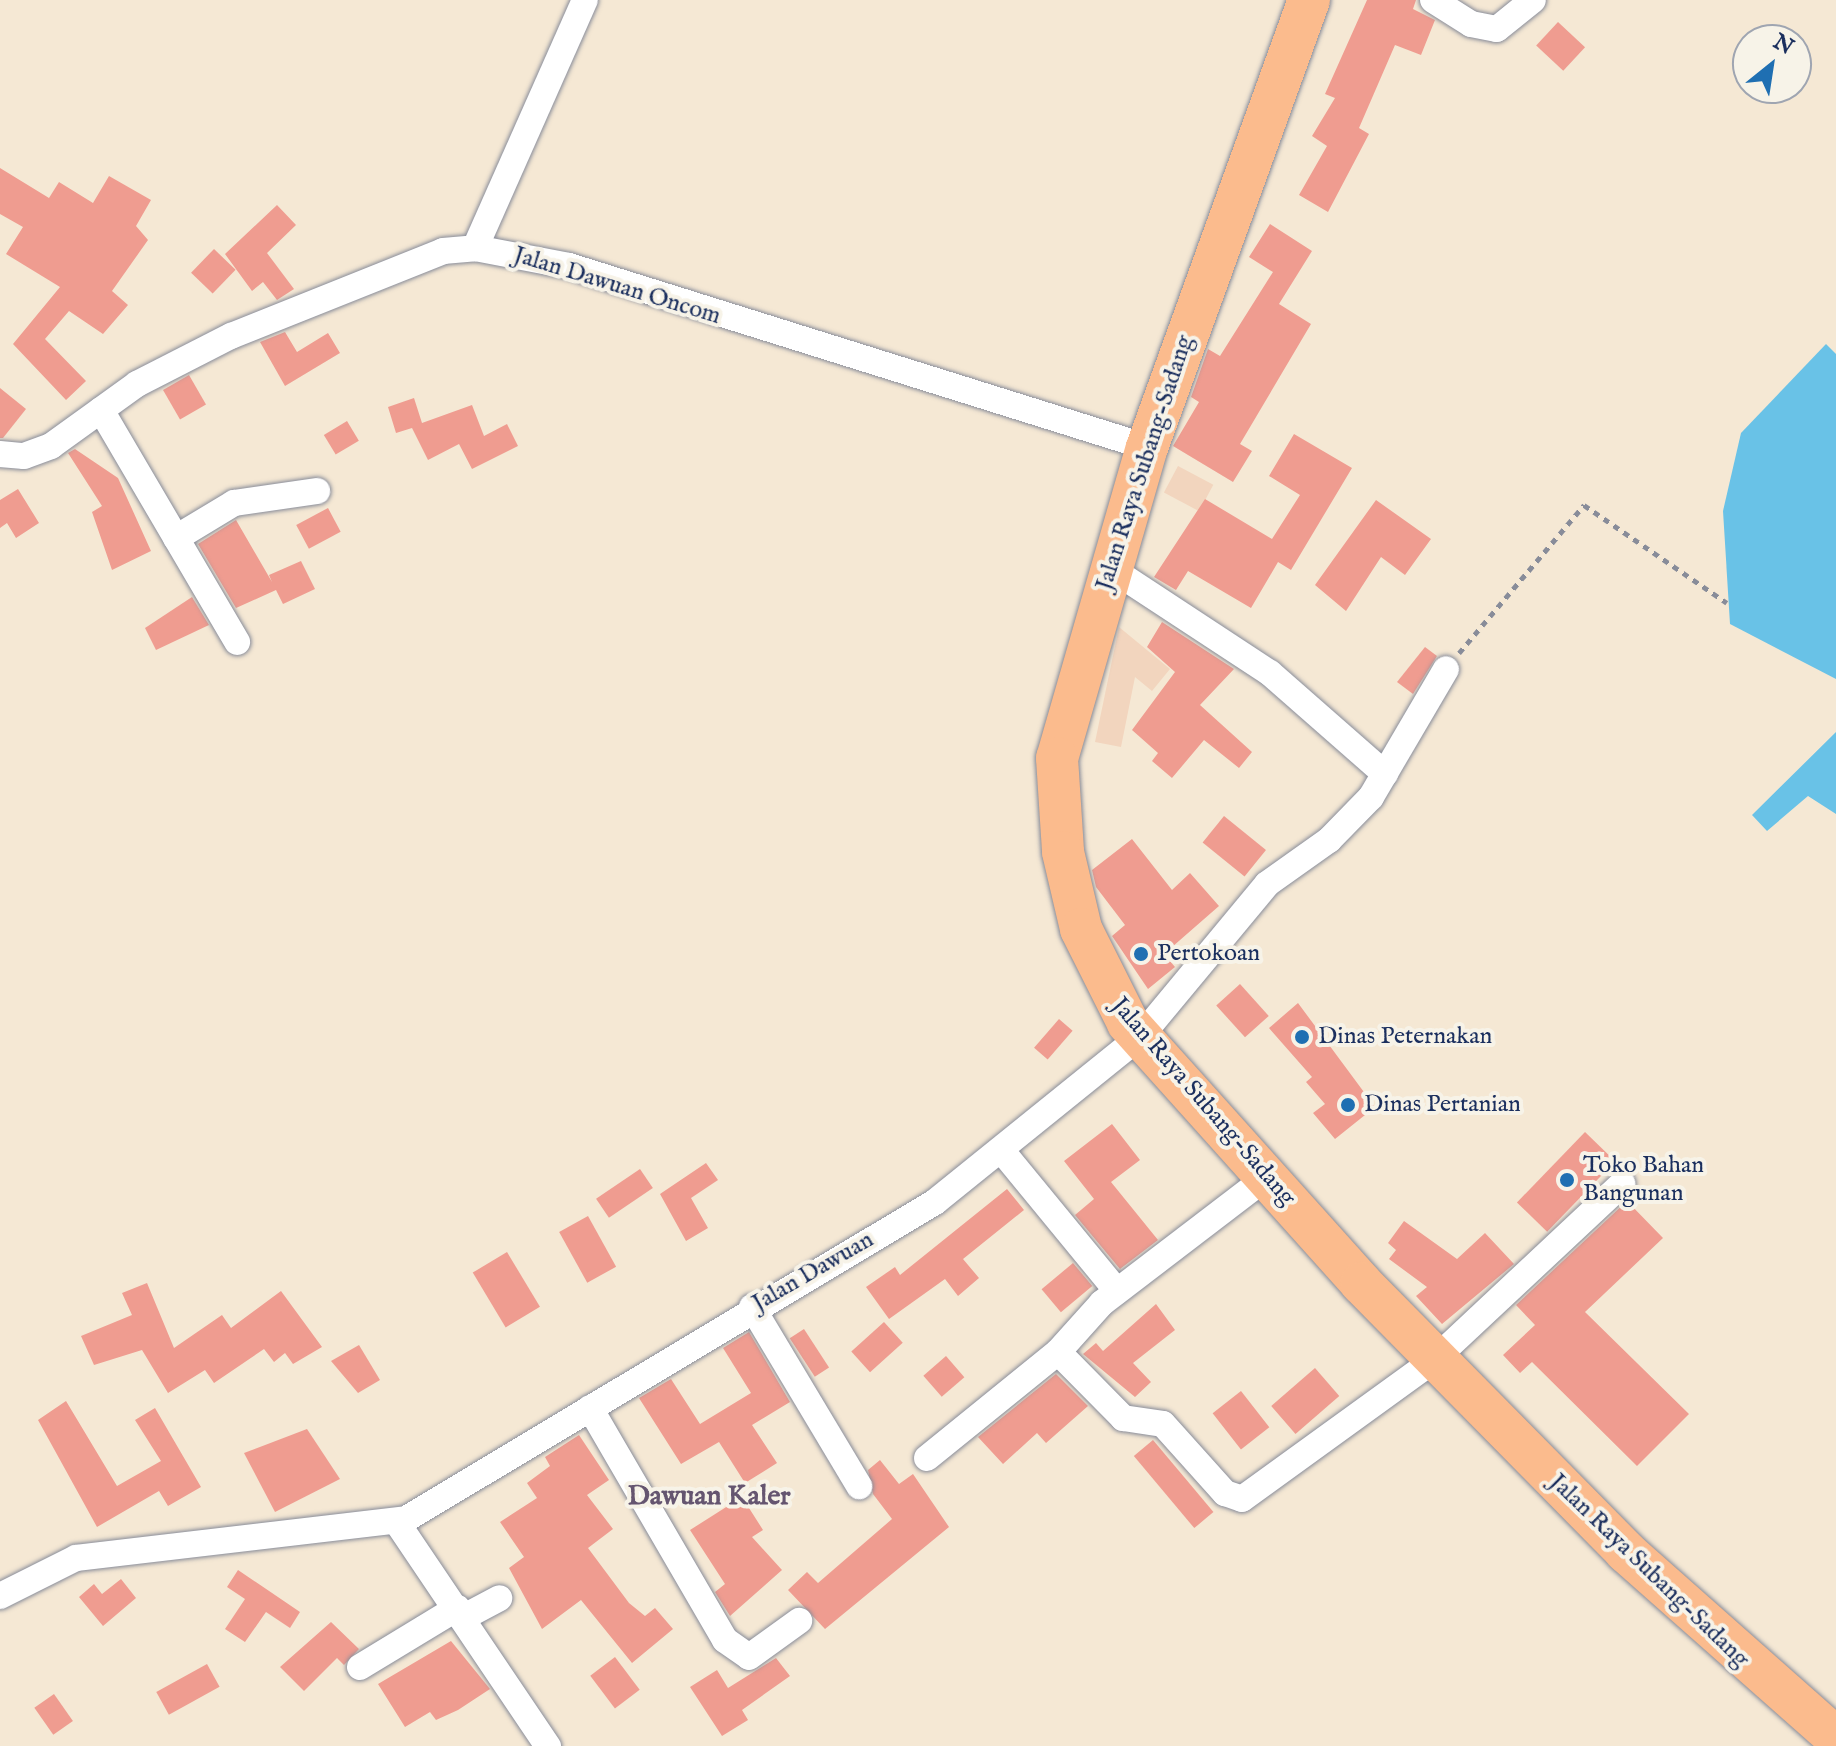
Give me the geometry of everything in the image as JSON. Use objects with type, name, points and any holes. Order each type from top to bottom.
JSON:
[{"type":"main road","name":"Jalan Raya Subang-Sadang","points":[[1309,0],[1147,447],[1057,758],[1063,852],[1099,977],[1141,1036],[1434,1360],[1626,1552],[1836,1738]]},
{"type":"street","points":[[475,248],[585,0]]},
{"type":"street","points":[[1433,0],[1471,24],[1497,29],[1533,0]]},
{"type":"street","name":"Jalan Dawuan Oncom","points":[[0,454],[24,456],[51,446],[101,410],[231,336],[443,251],[475,248],[569,266],[1030,414],[1147,447]]},
{"type":"street","points":[[101,410],[237,642]]},
{"type":"street","points":[[176,538],[234,503],[317,491]]},
{"type":"street","points":[[1110,568],[1270,673],[1385,774]]},
{"type":"street","name":"Jalan Dawuan","points":[[401,1520],[467,1485],[752,1307],[935,1202],[1002,1151],[1141,1036],[1267,884],[1329,840],[1385,774],[1446,669]]},
{"type":"street","points":[[1002,1151],[1117,1291]]},
{"type":"street","points":[[927,1458],[1058,1352],[1117,1291],[1268,1176]]},
{"type":"street","points":[[1058,1352],[1123,1418],[1163,1424],[1225,1493],[1242,1499],[1434,1360],[1622,1184]]},
{"type":"street","points":[[752,1307],[859,1486]]},
{"type":"street","points":[[590,1408],[725,1640],[749,1657],[799,1621]]},
{"type":"street","points":[[0,1596],[76,1558],[401,1520],[548,1746]]},
{"type":"street","points":[[360,1667],[461,1612],[499,1598]]},
{"type":"path","points":[[1446,669],[1584,505],[1727,603]]},
{"type":"shaded area","points":[[1178,466],[1213,485],[1199,511],[1164,492]]},
{"type":"shaded area","points":[[1119,627],[1170,669],[1152,691],[1135,677],[1121,747],[1095,742]]},
{"type":"water","points":[[1826,344],[1836,354],[1836,679],[1730,624],[1723,511],[1741,433]]},
{"type":"water","points":[[1836,732],[1836,814],[1808,796],[1767,831],[1752,815]]},
{"type":"building","points":[[1367,0],[1416,0],[1413,9],[1435,20],[1421,55],[1395,45],[1359,128],[1369,134],[1328,212],[1299,195],[1327,146],[1312,136],[1335,98],[1325,94]]},
{"type":"building","points":[[1558,22],[1585,47],[1563,71],[1536,45]]},
{"type":"building","points":[[0,168],[49,198],[59,182],[93,203],[109,176],[151,200],[136,226],[148,240],[112,291],[128,305],[103,334],[69,311],[45,339],[86,381],[66,400],[13,344],[60,287],[6,254],[23,227],[0,214]]},
{"type":"building","points":[[277,205],[296,225],[267,253],[294,289],[277,300],[263,282],[252,291],[225,254]]},
{"type":"building","points":[[1270,224],[1312,251],[1279,304],[1311,324],[1240,444],[1252,451],[1233,482],[1173,446],[1199,402],[1191,397],[1208,349],[1220,356],[1273,272],[1249,257]]},
{"type":"building","points":[[214,249],[236,270],[213,294],[191,273]]},
{"type":"building","points":[[285,332],[297,352],[328,333],[340,353],[285,386],[260,342]]},
{"type":"building","points":[[189,375],[206,404],[180,419],[163,390]]},
{"type":"building","points":[[0,388],[26,409],[3,438],[0,438]]},
{"type":"building","points":[[414,398],[422,423],[472,405],[484,436],[507,424],[518,446],[472,469],[459,444],[428,460],[412,428],[396,433],[388,407]]},
{"type":"building","points":[[347,421],[359,441],[336,455],[324,435]]},
{"type":"building","points":[[1294,434],[1352,468],[1291,570],[1278,562],[1251,608],[1188,571],[1176,590],[1154,577],[1205,499],[1272,539],[1300,495],[1269,476]]},
{"type":"building","points":[[75,449],[118,478],[151,551],[112,570],[92,512],[102,506],[68,453]]},
{"type":"building","points":[[18,489],[39,523],[16,538],[7,523],[0,528],[0,500]]},
{"type":"building","points":[[1376,500],[1431,539],[1405,575],[1381,557],[1346,611],[1315,585]]},
{"type":"building","points":[[328,508],[341,532],[309,549],[296,525]]},
{"type":"building","points":[[236,520],[272,582],[269,575],[301,561],[315,589],[283,604],[276,590],[236,608],[198,544]]},
{"type":"building","points":[[192,597],[209,625],[156,650],[145,628]]},
{"type":"building","points":[[1162,622],[1234,669],[1200,705],[1252,752],[1239,768],[1204,740],[1172,778],[1152,761],[1158,753],[1132,730],[1175,672],[1147,647]]},
{"type":"building","points":[[1425,647],[1437,656],[1413,694],[1397,682]]},
{"type":"building","points":[[1224,816],[1266,850],[1245,876],[1203,842]]},
{"type":"building","points":[[1132,839],[1172,890],[1190,873],[1219,906],[1164,954],[1175,967],[1148,989],[1112,936],[1125,925],[1096,887],[1092,870]]},
{"type":"building","points":[[1240,984],[1269,1016],[1245,1037],[1216,1005]]},
{"type":"building","points":[[1298,1003],[1375,1107],[1335,1139],[1313,1113],[1325,1104],[1306,1082],[1312,1077],[1269,1028]]},
{"type":"building","points":[[1059,1019],[1073,1031],[1048,1059],[1034,1048]]},
{"type":"building","points":[[1112,1124],[1140,1160],[1111,1182],[1158,1240],[1120,1269],[1075,1215],[1094,1199],[1064,1161]]},
{"type":"building","name":"Toko Bahan Bangunan","points":[[1585,1132],[1615,1161],[1547,1232],[1517,1202]]},
{"type":"building","points":[[706,1163],[718,1180],[691,1198],[708,1228],[686,1241],[660,1194]]},
{"type":"building","points":[[640,1169],[653,1188],[609,1218],[596,1199]]},
{"type":"building","points":[[1007,1189],[1024,1210],[963,1259],[979,1278],[958,1296],[945,1279],[889,1319],[866,1287],[895,1267],[900,1275]]},
{"type":"building","points":[[1627,1201],[1663,1238],[1585,1312],[1689,1414],[1637,1466],[1532,1362],[1520,1373],[1503,1355],[1535,1325],[1516,1305]]},
{"type":"building","points":[[588,1216],[616,1267],[587,1283],[559,1232]]},
{"type":"building","points":[[1404,1221],[1457,1259],[1485,1233],[1514,1264],[1442,1324],[1416,1296],[1427,1287],[1389,1259],[1396,1250],[1388,1243]]},
{"type":"building","points":[[507,1252],[540,1307],[506,1327],[473,1273]]},
{"type":"building","points":[[1073,1263],[1092,1286],[1061,1312],[1042,1289]]},
{"type":"building","points":[[147,1283],[174,1348],[222,1315],[231,1328],[281,1291],[322,1347],[293,1364],[285,1353],[274,1362],[264,1349],[214,1383],[205,1370],[168,1393],[142,1350],[94,1365],[81,1336],[132,1315],[122,1293]]},
{"type":"building","points":[[1156,1304],[1175,1330],[1133,1363],[1151,1382],[1135,1397],[1083,1354],[1096,1343],[1103,1351]]},
{"type":"building","points":[[884,1322],[903,1343],[870,1372],[851,1351]]},
{"type":"building","points":[[804,1329],[829,1368],[815,1377],[790,1338]]},
{"type":"building","points":[[749,1332],[790,1402],[752,1425],[777,1463],[745,1483],[719,1442],[681,1464],[639,1398],[671,1379],[700,1424],[751,1393],[723,1348]]},
{"type":"building","points":[[359,1345],[380,1380],[358,1393],[331,1361]]},
{"type":"building","points":[[946,1356],[964,1377],[942,1397],[923,1376]]},
{"type":"building","points":[[1315,1368],[1339,1396],[1296,1434],[1271,1406]]},
{"type":"building","points":[[1056,1374],[1088,1406],[1046,1443],[1037,1433],[1003,1464],[978,1437]]},
{"type":"building","points":[[1241,1391],[1269,1427],[1241,1449],[1213,1413]]},
{"type":"building","points":[[66,1401],[117,1486],[161,1461],[135,1420],[155,1408],[201,1487],[168,1506],[159,1491],[97,1527],[38,1420]]},
{"type":"building","points":[[307,1429],[340,1479],[275,1512],[244,1453]]},
{"type":"building","points":[[579,1435],[609,1480],[587,1495],[613,1529],[588,1548],[629,1603],[645,1616],[655,1608],[673,1629],[632,1663],[581,1600],[542,1629],[509,1568],[524,1557],[500,1522],[537,1498],[527,1483],[550,1466],[545,1457]]},
{"type":"building","points":[[1153,1440],[1213,1512],[1194,1528],[1134,1456]]},
{"type":"building","points":[[880,1460],[899,1484],[913,1474],[949,1527],[825,1629],[788,1590],[807,1572],[818,1583],[892,1519],[873,1494],[868,1470]]},
{"type":"building","points":[[742,1497],[763,1530],[752,1537],[782,1570],[730,1616],[715,1592],[725,1584],[690,1530]]},
{"type":"building","points":[[238,1570],[300,1612],[290,1628],[266,1612],[245,1642],[225,1629],[245,1599],[227,1587]]},
{"type":"building","points":[[121,1579],[136,1598],[103,1626],[79,1597],[94,1584],[102,1594]]},
{"type":"building","points":[[331,1622],[359,1649],[344,1665],[337,1658],[304,1691],[280,1667]]},
{"type":"building","points":[[451,1641],[490,1689],[436,1720],[430,1712],[405,1727],[378,1684]]},
{"type":"building","points":[[615,1657],[640,1690],[615,1708],[590,1676]]},
{"type":"building","points":[[776,1658],[790,1676],[742,1710],[748,1720],[722,1736],[690,1687],[717,1670],[728,1688]]},
{"type":"building","points":[[207,1664],[220,1687],[169,1715],[156,1692]]},
{"type":"building","points":[[54,1694],[73,1721],[53,1735],[34,1708]]},
{"type":"place","name":"Pertokoan","points":[[1141,954]]},
{"type":"place","name":"Dinas Peternakan","points":[[1302,1037]]},
{"type":"place","name":"Dinas Pertanian","points":[[1348,1105]]},
{"type":"place","name":"Toko Bahan Bangunan","points":[[1567,1180]]},
{"type":"district","name":"Dawuan Kaler","points":[[709,1497]]}]
